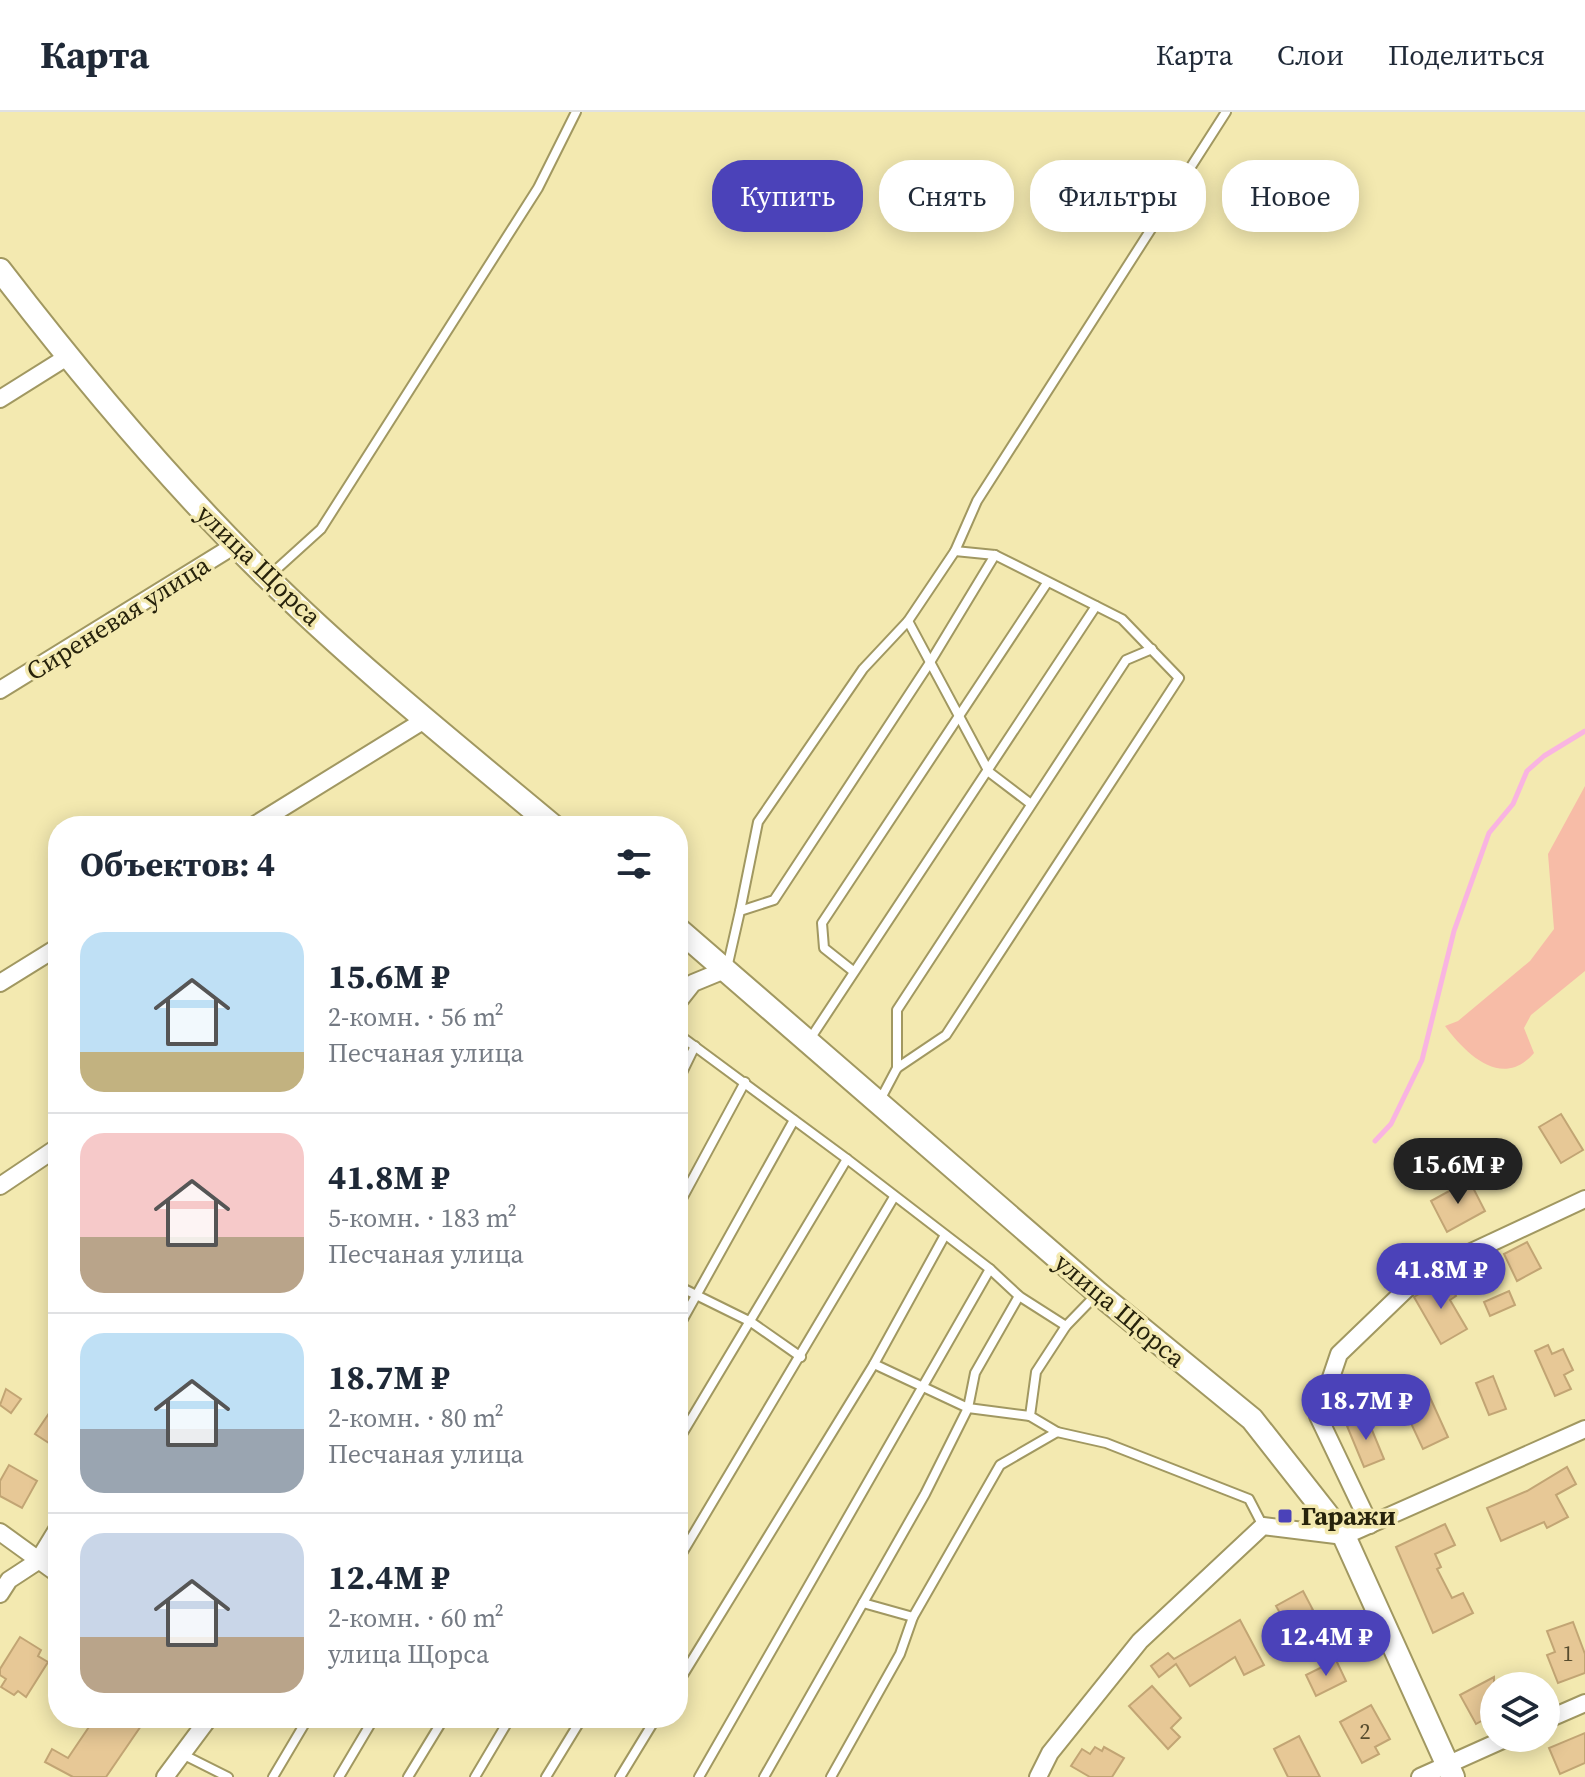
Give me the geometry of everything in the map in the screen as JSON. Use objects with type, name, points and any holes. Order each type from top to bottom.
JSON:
[{"type":"street","name":"улица Щорса","points":[[0,270],[67,357],[170,478],[235,545],[426,719],[541,816]]},
{"type":"street","points":[[0,399],[67,357]]},
{"type":"street","name":"Сиреневая улица","points":[[0,690],[235,545]]},
{"type":"street","points":[[269,816],[426,719]]},
{"type":"street","name":"улица Щорса","points":[[688,937],[1098,1293],[1252,1419],[1344,1536],[1450,1771]]},
{"type":"street","points":[[0,983],[48,953]]},
{"type":"street","points":[[688,989],[693,983],[727,969]]},
{"type":"street","points":[[0,1186],[48,1154]]},
{"type":"street","points":[[1370,1525],[1318,1416],[1339,1354],[1420,1276],[1585,1199]]},
{"type":"street","points":[[1038,1777],[1050,1753],[1140,1641],[1263,1526],[1344,1536],[1585,1429]]},
{"type":"street","points":[[0,1532],[48,1568]]},
{"type":"street","points":[[0,1594],[9,1580],[38,1561],[48,1544]]},
{"type":"street","points":[[1560,1714],[1585,1703]]},
{"type":"street","points":[[165,1777],[201,1728]]},
{"type":"street","points":[[1420,1777],[1450,1771],[1483,1752]]},
{"type":"lane","points":[[267,577],[321,529],[538,188],[576,112]]},
{"type":"lane","points":[[727,969],[758,822],[863,669],[908,621],[955,551],[977,501],[1226,112]]},
{"type":"lane","points":[[897,1068],[946,1035],[1179,678],[1122,619],[995,555],[955,551]]},
{"type":"lane","points":[[740,911],[774,900],[929,664],[995,555]]},
{"type":"lane","points":[[853,971],[824,948],[822,923],[1047,583]]},
{"type":"lane","points":[[808,1041],[989,772],[1096,606]]},
{"type":"lane","points":[[908,621],[989,772],[1031,804]]},
{"type":"lane","points":[[879,1103],[897,1068],[897,1010],[1126,660],[1152,649]]},
{"type":"lane","points":[[688,1041],[990,1269],[1019,1296],[1066,1326]]},
{"type":"lane","points":[[688,1060],[695,1046]]},
{"type":"lane","points":[[688,1187],[745,1082]]},
{"type":"lane","points":[[688,1311],[794,1120]]},
{"type":"lane","points":[[688,1425],[847,1159]]},
{"type":"lane","points":[[688,1543],[894,1197]]},
{"type":"lane","points":[[688,1667],[874,1364],[945,1235]]},
{"type":"lane","points":[[699,1777],[924,1390],[990,1269]]},
{"type":"lane","points":[[688,1289],[751,1322],[801,1357]]},
{"type":"lane","points":[[1030,1416],[1036,1372],[1066,1326],[1098,1293]]},
{"type":"lane","points":[[764,1777],[863,1603],[968,1408],[975,1373],[1019,1296]]},
{"type":"lane","points":[[874,1364],[968,1408],[1030,1416],[1057,1432],[1106,1443],[1249,1499],[1263,1526]]},
{"type":"lane","points":[[831,1777],[900,1654],[913,1617],[1000,1465],[1057,1432]]},
{"type":"lane","points":[[863,1603],[913,1617]]},
{"type":"lane","points":[[273,1777],[302,1728]]},
{"type":"lane","points":[[339,1777],[368,1728]]},
{"type":"lane","points":[[408,1777],[438,1728]]},
{"type":"lane","points":[[475,1777],[504,1728]]},
{"type":"lane","points":[[546,1777],[576,1728]]},
{"type":"lane","points":[[620,1777],[650,1728]]},
{"type":"lane","points":[[182,1753],[228,1777]]},
{"type":"shaded area","points":[[1585,786],[1585,971],[1531,1015],[1524,1028],[1534,1053],[1522,1064],[1510,1068],[1485,1064],[1463,1047],[1445,1026],[1458,1021],[1530,961],[1554,929],[1548,854]]},
{"type":"building","points":[[1561,1114],[1583,1150],[1561,1163],[1539,1127]]},
{"type":"building","points":[[1469,1180],[1485,1211],[1447,1232],[1431,1201]]},
{"type":"building","points":[[1527,1242],[1541,1268],[1517,1281],[1504,1254]]},
{"type":"building","points":[[1446,1278],[1456,1296],[1450,1300],[1467,1329],[1441,1344],[1414,1297]]},
{"type":"building","points":[[1509,1291],[1515,1305],[1490,1316],[1484,1302]]},
{"type":"building","points":[[1548,1345],[1552,1354],[1563,1349],[1573,1370],[1564,1375],[1571,1389],[1555,1396],[1535,1351]]},
{"type":"building","points":[[1493,1376],[1506,1409],[1489,1415],[1476,1383]]},
{"type":"building","points":[[6,1389],[21,1399],[11,1413],[0,1405]]},
{"type":"building","points":[[1428,1393],[1448,1437],[1423,1449],[1402,1404]]},
{"type":"building","points":[[48,1415],[48,1442],[35,1434]]},
{"type":"building","points":[[1367,1418],[1384,1459],[1364,1467],[1347,1426]]},
{"type":"building","points":[[9,1465],[37,1481],[22,1508],[0,1496],[0,1481]]},
{"type":"building","points":[[1567,1467],[1576,1484],[1556,1495],[1568,1517],[1547,1528],[1544,1522],[1501,1541],[1487,1508],[1527,1491]]},
{"type":"building","points":[[1445,1524],[1455,1545],[1435,1554],[1441,1567],[1437,1569],[1452,1598],[1463,1593],[1473,1613],[1433,1633],[1396,1547]]},
{"type":"building","points":[[1303,1591],[1313,1610],[1286,1624],[1276,1606]]},
{"type":"building","points":[[1240,1620],[1264,1665],[1244,1675],[1235,1657],[1190,1686],[1176,1664],[1159,1677],[1151,1666],[1168,1653],[1174,1659]]},
{"type":"building","points":[[1573,1622],[1585,1654],[1585,1673],[1560,1682],[1560,1672],[1554,1672],[1547,1655],[1555,1652],[1547,1631]]},
{"type":"building","points":[[20,1637],[41,1650],[38,1656],[48,1662],[26,1697],[18,1691],[14,1695],[1,1687],[6,1679],[0,1675],[0,1669]]},
{"type":"building","points":[[1336,1660],[1346,1681],[1316,1696],[1306,1675]]},
{"type":"building","points":[[1480,1684],[1480,1722],[1476,1724],[1460,1695]]},
{"type":"building","points":[[1152,1686],[1181,1718],[1171,1728],[1180,1737],[1168,1749],[1129,1706]]},
{"type":"building","points":[[1371,1705],[1390,1739],[1375,1747],[1379,1754],[1362,1763],[1340,1722]]},
{"type":"building","points":[[88,1728],[140,1728],[106,1777],[73,1777],[45,1762],[52,1749],[68,1758]]},
{"type":"building","points":[[1585,1733],[1585,1763],[1560,1774],[1551,1752],[1560,1752],[1560,1743]]},
{"type":"building","points":[[1299,1736],[1320,1777],[1288,1777],[1274,1749]]},
{"type":"building","points":[[1095,1747],[1102,1751],[1104,1747],[1124,1758],[1112,1777],[1090,1777],[1071,1766],[1082,1749],[1090,1754]]},
{"type":"waterway","points":[[1375,1141],[1391,1124],[1422,1060],[1454,931],[1489,833],[1513,804],[1527,771],[1544,756],[1585,731]]},
{"type":"place","name":"Гаражи","points":[[1285,1516]]}]
